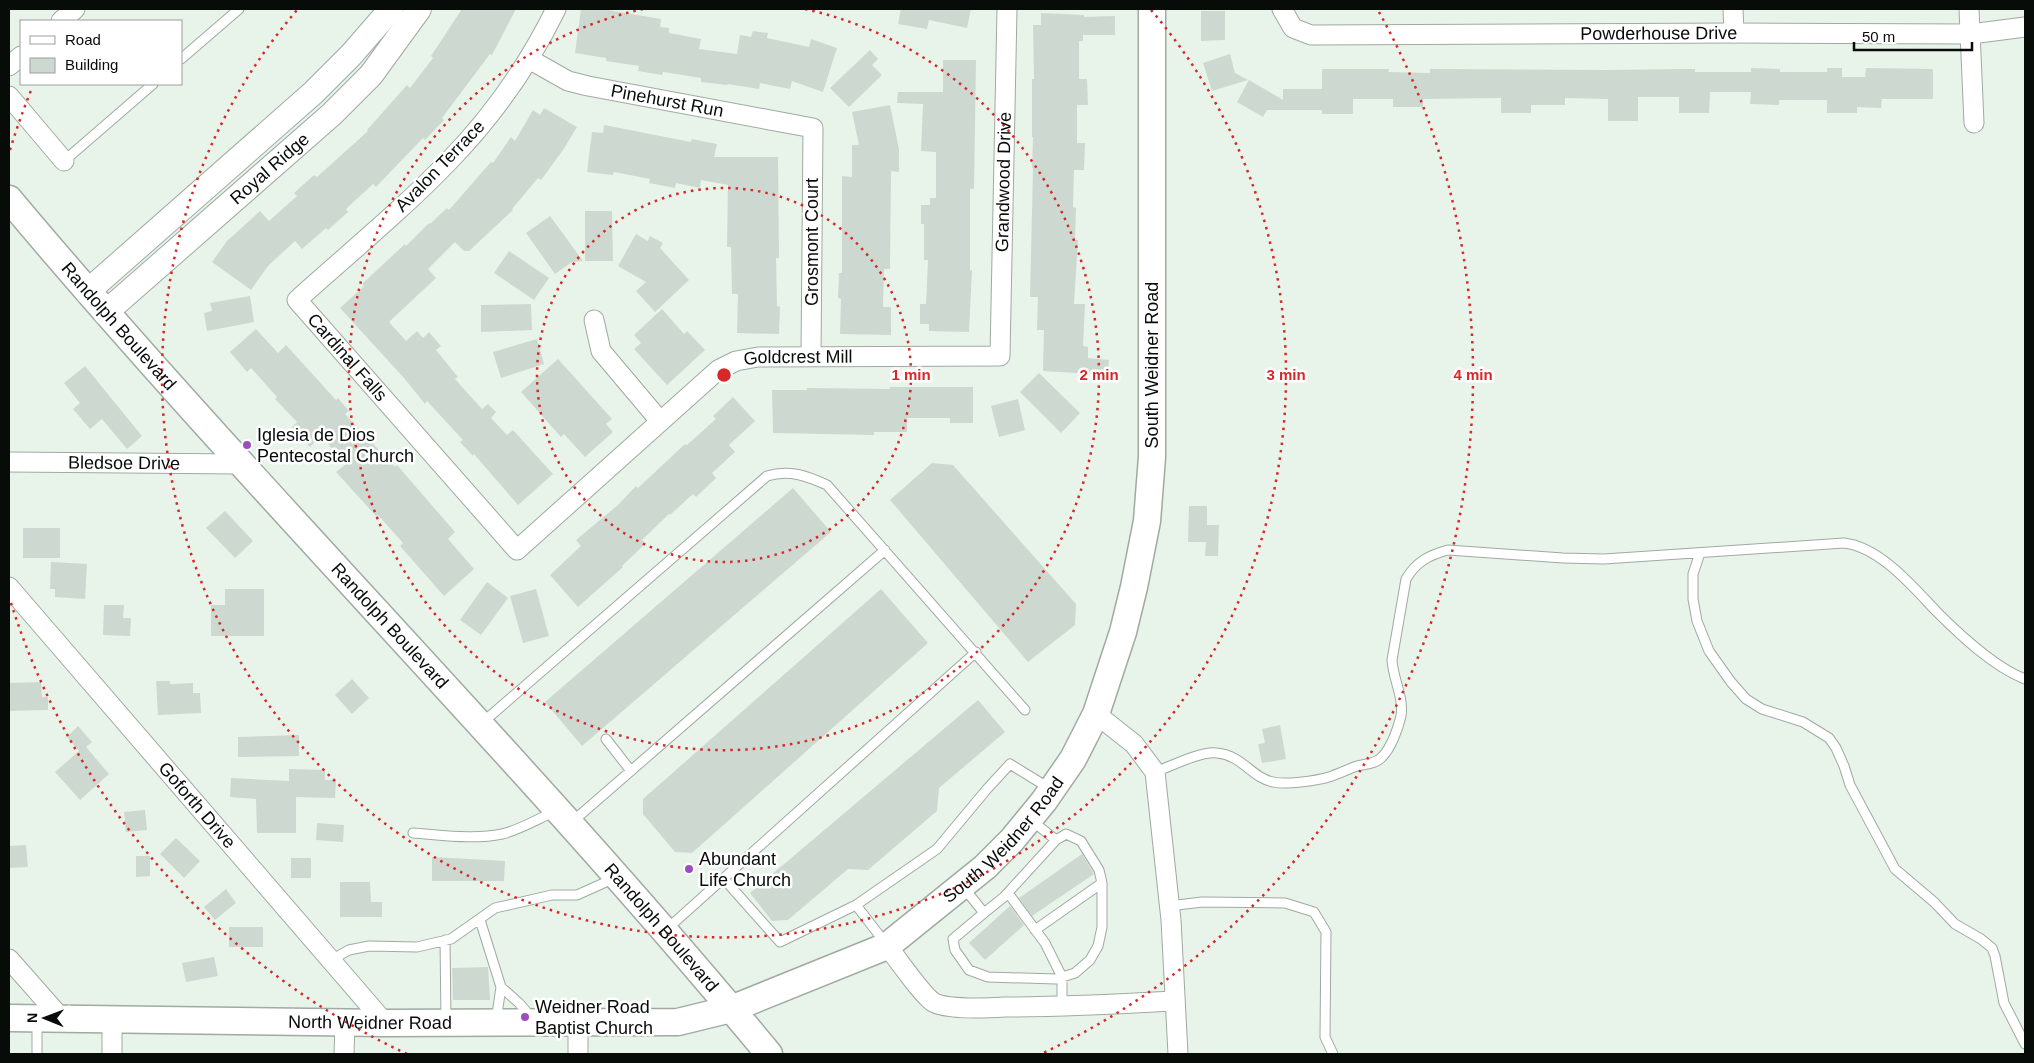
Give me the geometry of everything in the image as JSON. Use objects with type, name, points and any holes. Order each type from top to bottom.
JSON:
[{"type":"main road","name":"South Weidner Road","points":[[731,1009],[887,946],[962,886],[985,867],[1030,819],[1073,759],[1096,714],[1123,632],[1148,521],[1152,457],[1152,9]]},
{"type":"main road","name":"Randolph Boulevard","points":[[10,202],[86,292],[240,464],[564,817],[665,931],[769,1054]]},
{"type":"main road","name":"North Weidner Road","points":[[9,1018],[578,1024],[678,1022],[731,1009]]},
{"type":"street","points":[[62,20],[75,9]]},
{"type":"street","name":"Royal Ridge","points":[[86,292],[313,93],[351,56],[391,9]]},
{"type":"street","name":"Royal Ridge","points":[[105,313],[332,114],[371,75],[419,9]]},
{"type":"street","name":"Avalon Terrace","points":[[298,300],[450,161],[491,113],[529,59],[556,9]]},
{"type":"street","name":"Grandwood Drive","points":[[1000,356],[1007,9]]},
{"type":"street","name":"Powderhouse Drive","points":[[1282,9],[1293,28],[1311,35],[1971,34],[2025,27]]},
{"type":"street","points":[[1733,9],[1734,33]]},
{"type":"street","points":[[1969,9],[1974,123]]},
{"type":"street","points":[[9,66],[20,57]]},
{"type":"street","name":"Pinehurst Run","points":[[529,59],[568,81],[588,86],[813,128]]},
{"type":"street","points":[[9,96],[64,161]]},
{"type":"street","name":"Grosmont Court","points":[[811,356],[813,128]]},
{"type":"street","name":"Cardinal Falls","points":[[298,300],[517,550]]},
{"type":"street","points":[[594,320],[601,351],[660,421]]},
{"type":"street","name":"Goldcrest Mill","points":[[517,550],[660,421],[726,365],[736,361],[758,358],[811,356],[1000,356]]},
{"type":"street","name":"Bledsoe Drive","points":[[9,462],[240,464]]},
{"type":"street","name":"Goforth Drive","points":[[9,588],[385,1023]]},
{"type":"street","points":[[1096,714],[1134,744],[1155,772],[1169,906],[1178,1054]]},
{"type":"street","points":[[887,946],[934,1003],[975,1008],[1062,1007],[1174,1001]]},
{"type":"street","points":[[9,959],[49,1018]]},
{"type":"street","points":[[112,1018],[112,1054]]},
{"type":"street","points":[[344,1054],[345,1022]]},
{"type":"street","points":[[578,1024],[578,1054]]},
{"type":"lane","points":[[182,58],[239,9]]},
{"type":"lane","points":[[64,161],[152,85]]},
{"type":"lane","points":[[480,724],[767,476],[780,472],[806,475],[827,485],[976,652],[1025,710]]},
{"type":"lane","points":[[1155,772],[1200,755],[1217,753],[1230,756],[1244,763],[1263,779],[1280,783],[1330,776],[1355,766],[1376,762],[1382,757],[1389,746],[1401,716],[1401,702],[1392,660],[1406,579],[1412,568],[1422,560],[1448,550],[1604,559],[1844,543],[1858,545],[1912,585],[1938,613],[1980,651],[2007,671],[2025,679]]},
{"type":"lane","points":[[413,833],[490,836],[564,817],[631,771],[885,550]]},
{"type":"lane","points":[[1700,553],[1693,574],[1693,599],[1697,621],[1709,651],[1746,699],[1762,709],[1803,722],[1829,738],[1844,766],[1850,786],[1895,869],[1934,902],[1955,924],[1981,939],[1992,948],[2004,1003],[2025,1044]]},
{"type":"lane","points":[[665,931],[976,652]]},
{"type":"lane","points":[[606,738],[631,771]]},
{"type":"lane","points":[[724,879],[780,942],[856,905],[937,849],[1010,764],[1052,790]]},
{"type":"lane","points":[[1030,819],[1056,840]]},
{"type":"lane","points":[[1066,834],[1081,841],[1099,870],[1102,883],[1102,927],[1098,946],[1090,960],[1075,973],[1056,979],[988,977],[969,970],[955,950],[953,939],[1008,893],[1056,840],[1066,834]]},
{"type":"lane","points":[[331,960],[349,950],[369,946],[417,947],[451,939],[495,908],[552,895],[577,895],[617,877]]},
{"type":"lane","points":[[1036,930],[1102,883]]},
{"type":"lane","points":[[962,886],[984,913]]},
{"type":"lane","points":[[1008,893],[1045,943],[1062,977],[1062,1007]]},
{"type":"lane","points":[[1169,906],[1202,902],[1285,902],[1314,912],[1326,932],[1325,1037],[1333,1054]]},
{"type":"lane","points":[[856,905],[887,946]]},
{"type":"lane","points":[[480,920],[501,987],[496,1024]]},
{"type":"lane","points":[[445,940],[446,1023]]},
{"type":"lane","points":[[501,987],[519,1003],[528,1015],[542,1024]]},
{"type":"lane","points":[[37,1054],[49,1018]]},
{"type":"building","points":[[462,9],[516,9],[492,55],[490,54],[442,118],[444,120],[425,140],[423,138],[376,187],[373,184],[346,209],[348,212],[328,230],[326,228],[302,249],[295,241],[268,266],[251,290],[212,262],[227,241],[260,211],[269,221],[297,196],[294,193],[314,175],[317,177],[368,131],[407,85],[410,88],[433,58],[431,56]]},
{"type":"building","points":[[581,9],[609,9],[661,19],[660,27],[669,28],[669,33],[701,39],[699,49],[737,54],[740,35],[751,37],[753,31],[768,33],[767,38],[809,47],[811,39],[837,48],[823,92],[792,81],[790,89],[760,83],[759,89],[701,82],[701,78],[663,72],[662,75],[638,71],[639,66],[606,61],[606,58],[575,53]]},
{"type":"building","points":[[901,9],[971,9],[967,28],[929,20],[927,29],[898,24]]},
{"type":"building","points":[[1201,11],[1225,11],[1225,40],[1201,41]]},
{"type":"building","points":[[1041,13],[1084,15],[1084,17],[1115,16],[1115,35],[1083,35],[1083,41],[1079,41],[1079,79],[1087,79],[1088,105],[1077,105],[1077,143],[1085,143],[1084,170],[1074,170],[1073,207],[1076,208],[1075,240],[1078,240],[1074,304],[1085,304],[1083,346],[1088,347],[1088,358],[1109,360],[1108,375],[1043,371],[1044,330],[1037,330],[1038,297],[1030,297],[1033,168],[1032,79],[1034,79],[1033,25],[1041,25]]},
{"type":"building","points":[[870,50],[878,59],[872,65],[882,75],[849,107],[830,88]]},
{"type":"building","points":[[1230,54],[1235,73],[1248,80],[1212,91],[1203,63]]},
{"type":"building","points":[[943,60],[976,60],[974,189],[970,189],[970,270],[972,270],[969,332],[929,331],[929,324],[920,324],[920,304],[926,304],[928,260],[924,260],[924,224],[921,224],[921,205],[930,205],[930,198],[936,198],[936,152],[921,151],[923,104],[897,103],[898,92],[943,92]]},
{"type":"building","points":[[1751,68],[1780,69],[1780,72],[1827,72],[1827,68],[1842,68],[1842,77],[1865,77],[1866,68],[1933,69],[1933,99],[1882,99],[1881,108],[1857,107],[1857,113],[1827,113],[1827,100],[1779,100],[1779,105],[1750,104],[1751,92],[1710,92],[1709,113],[1679,113],[1679,97],[1638,97],[1638,121],[1608,121],[1608,99],[1565,98],[1565,105],[1531,105],[1531,113],[1501,113],[1501,98],[1423,99],[1423,107],[1393,107],[1393,99],[1353,99],[1353,114],[1322,114],[1322,110],[1267,110],[1263,117],[1237,102],[1249,80],[1283,100],[1283,89],[1322,89],[1322,69],[1389,69],[1388,72],[1430,73],[1430,69],[1695,69],[1695,72],[1751,72]]},
{"type":"building","points":[[890,105],[899,149],[899,172],[891,171],[890,269],[884,269],[883,307],[891,307],[891,335],[840,334],[841,299],[838,298],[839,273],[842,273],[842,176],[852,177],[852,145],[859,145],[852,112]]},
{"type":"building","points":[[544,108],[577,127],[563,150],[541,180],[538,178],[513,210],[469,251],[464,251],[455,242],[428,269],[436,278],[389,322],[406,341],[417,331],[423,338],[429,332],[441,346],[436,350],[458,377],[455,379],[482,409],[488,404],[496,412],[491,418],[507,435],[513,430],[553,474],[518,505],[474,454],[473,456],[460,442],[463,440],[427,401],[425,404],[404,378],[340,308],[364,286],[362,284],[405,244],[406,246],[447,208],[449,210],[491,162],[493,163],[511,137],[515,141],[533,110],[540,115]]},
{"type":"building","points":[[604,125],[691,142],[692,139],[717,144],[714,157],[778,157],[779,258],[776,258],[777,306],[780,307],[779,334],[737,333],[738,294],[732,294],[731,247],[727,247],[728,185],[701,180],[700,188],[676,183],[675,188],[649,183],[650,179],[614,172],[613,175],[587,172],[592,132],[603,133]]},
{"type":"building","points":[[585,211],[612,211],[613,261],[585,261]]},
{"type":"building","points":[[550,216],[583,261],[572,262],[555,274],[526,233]]},
{"type":"building","points":[[636,234],[648,241],[650,236],[663,243],[660,248],[689,280],[655,312],[636,291],[646,282],[618,266]]},
{"type":"building","points":[[509,251],[549,278],[534,300],[494,273]]},
{"type":"building","points":[[250,296],[254,322],[207,331],[204,313],[212,311],[210,303]]},
{"type":"building","points":[[531,304],[532,330],[481,332],[481,305]]},
{"type":"building","points":[[662,309],[684,334],[687,331],[705,350],[667,385],[634,349],[641,343],[634,335]]},
{"type":"building","points":[[256,329],[278,353],[286,345],[336,400],[338,398],[349,411],[345,414],[395,467],[397,465],[455,532],[448,539],[474,569],[444,596],[400,546],[403,543],[336,472],[346,464],[321,436],[310,447],[292,427],[297,422],[275,399],[277,397],[251,368],[247,372],[230,352]]},
{"type":"building","points":[[537,339],[544,364],[501,378],[493,352]]},
{"type":"building","points":[[558,359],[612,419],[606,424],[613,432],[585,457],[564,434],[561,437],[521,392]]},
{"type":"building","points":[[85,366],[142,436],[127,449],[102,419],[90,429],[73,409],[80,403],[64,383]]},
{"type":"building","points":[[1039,373],[1080,413],[1061,433],[1020,392]]},
{"type":"building","points":[[890,387],[973,387],[973,423],[950,423],[950,418],[907,418],[907,432],[874,432],[874,435],[773,433],[772,390],[807,390],[807,388],[890,389]]},
{"type":"building","points":[[733,397],[755,421],[729,445],[735,452],[712,473],[716,478],[696,497],[693,494],[669,514],[642,540],[645,544],[623,567],[578,607],[550,575],[581,546],[576,540],[618,505],[636,486],[638,488],[685,444],[687,445],[716,419],[713,416]]},
{"type":"building","points":[[1018,399],[1025,430],[999,437],[991,406]]},
{"type":"building","points":[[932,463],[953,465],[1076,604],[1075,625],[1028,662],[890,500]]},
{"type":"building","points":[[793,488],[831,532],[582,746],[545,702]]},
{"type":"building","points":[[1189,506],[1207,506],[1207,525],[1219,525],[1218,556],[1205,556],[1206,542],[1188,542]]},
{"type":"building","points":[[225,511],[253,541],[235,558],[206,528]]},
{"type":"building","points":[[23,528],[60,528],[60,558],[23,558]]},
{"type":"building","points":[[51,562],[87,564],[85,599],[55,597],[55,589],[50,589]]},
{"type":"building","points":[[487,582],[508,598],[481,635],[460,620]]},
{"type":"building","points":[[225,589],[264,589],[264,636],[211,636],[211,605],[225,605]]},
{"type":"building","points":[[536,589],[549,636],[523,643],[510,596]]},
{"type":"building","points":[[881,589],[928,643],[692,853],[675,852],[643,814],[643,799]]},
{"type":"building","points":[[104,605],[124,605],[123,618],[131,618],[130,636],[103,635]]},
{"type":"building","points":[[352,679],[369,698],[352,714],[335,695]]},
{"type":"building","points":[[156,681],[170,681],[170,684],[193,683],[193,693],[200,693],[201,713],[158,715]]},
{"type":"building","points":[[41,682],[42,697],[48,697],[48,710],[9,711],[9,683]]},
{"type":"building","points":[[978,700],[1005,732],[939,788],[937,811],[868,870],[848,869],[788,920],[772,921],[750,893]]},
{"type":"building","points":[[1280,725],[1286,759],[1262,763],[1258,744],[1265,743],[1262,729]]},
{"type":"building","points":[[78,726],[92,742],[86,747],[109,774],[80,800],[55,772],[79,751],[67,737]]},
{"type":"building","points":[[299,735],[299,756],[238,757],[238,737]]},
{"type":"building","points":[[289,769],[325,770],[325,780],[336,780],[335,798],[296,797],[296,833],[257,833],[256,799],[230,797],[231,778],[289,781]]},
{"type":"building","points":[[145,810],[147,830],[126,832],[124,812]]},
{"type":"building","points":[[317,823],[344,825],[343,842],[316,840]]},
{"type":"building","points":[[176,838],[200,861],[184,878],[160,854]]},
{"type":"building","points":[[26,845],[28,867],[9,868],[9,846]]},
{"type":"building","points":[[1082,854],[1094,874],[1032,916],[1019,898]]},
{"type":"building","points":[[136,856],[150,856],[150,876],[136,877]]},
{"type":"building","points":[[432,857],[505,861],[504,881],[432,881]]},
{"type":"building","points":[[291,858],[311,858],[311,878],[291,878]]},
{"type":"building","points":[[340,882],[370,882],[371,902],[382,902],[382,917],[340,917]]},
{"type":"building","points":[[226,889],[236,903],[215,920],[204,907]]},
{"type":"building","points":[[1010,906],[1024,925],[985,960],[969,943]]},
{"type":"building","points":[[229,927],[263,927],[263,947],[229,947]]},
{"type":"building","points":[[214,957],[218,976],[186,982],[182,963]]},
{"type":"building","points":[[488,967],[490,1000],[453,1000],[452,968]]},
{"type":"place","name":"Iglesia de Dios Pentecostal Church","points":[[247,445]]},
{"type":"place","name":"Abundant Life Church","points":[[689,869]]},
{"type":"place","name":"Weidner Road Baptist Church","points":[[525,1017]]}]
